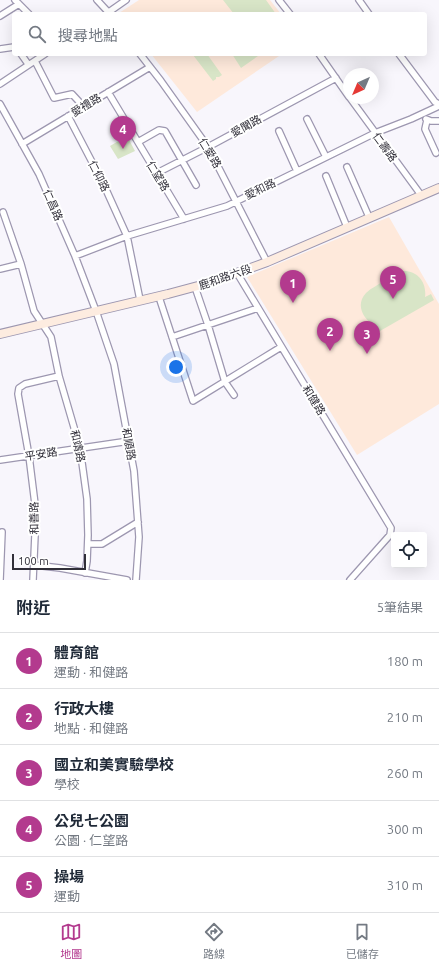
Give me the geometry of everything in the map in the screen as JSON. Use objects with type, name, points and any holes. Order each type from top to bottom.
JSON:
[{"type":"main road","name":"鹿和路六段","points":[[0,334],[140,300],[159,297],[195,287],[267,262],[439,188]]},
{"type":"street","points":[[96,0],[107,12]]},
{"type":"street","points":[[109,12],[126,0]]},
{"type":"street","points":[[279,0],[288,12]]},
{"type":"street","points":[[359,0],[366,12]]},
{"type":"street","points":[[0,16],[17,2],[27,12]]},
{"type":"street","points":[[0,49],[12,47]]},
{"type":"street","points":[[23,56],[28,64]]},
{"type":"street","points":[[0,84],[41,56]]},
{"type":"street","name":"仁愛路","points":[[142,56],[166,87],[208,147],[267,262]]},
{"type":"street","name":"仁壽路","points":[[320,56],[343,88]]},
{"type":"street","points":[[401,56],[435,102],[439,105]]},
{"type":"street","points":[[35,61],[54,98],[72,94],[84,106]]},
{"type":"street","name":"愛禮路","points":[[22,144],[150,67]]},
{"type":"street","name":"愛聞路","points":[[157,173],[336,78]]},
{"type":"street","name":"仁望路","points":[[108,92],[184,219]]},
{"type":"street","name":"仁昌路","points":[[0,104],[39,174],[75,256],[96,311]]},
{"type":"street","name":"仁壽路","points":[[355,104],[421,196]]},
{"type":"street","name":"愛和路","points":[[75,256],[128,236],[227,206],[375,133],[421,115],[439,105]]},
{"type":"street","points":[[421,115],[428,120],[439,121]]},
{"type":"street","name":"仁仰路","points":[[68,116],[104,183],[128,236],[140,300]]},
{"type":"street","points":[[307,119],[326,157]]},
{"type":"street","points":[[428,120],[425,129],[436,153]]},
{"type":"street","points":[[138,142],[158,130],[165,131],[196,185]]},
{"type":"street","points":[[280,131],[297,171]]},
{"type":"street","points":[[347,167],[369,218]]},
{"type":"street","points":[[326,176],[347,227]]},
{"type":"street","name":"和靖路","points":[[3,212],[21,264],[34,311],[51,337],[59,376],[80,448],[86,486],[88,544],[86,573]]},
{"type":"street","points":[[0,269],[21,264]]},
{"type":"street","name":"和健路","points":[[237,273],[391,528],[390,535],[350,580]]},
{"type":"street","points":[[195,287],[225,382],[234,395]]},
{"type":"street","points":[[159,297],[193,401],[281,347]]},
{"type":"street","points":[[172,337],[258,308]]},
{"type":"street","name":"和順路","points":[[96,311],[114,364],[134,471],[139,537],[136,580]]},
{"type":"street","name":"和善路","points":[[33,580],[36,512],[29,456],[18,394],[19,388],[25,384],[59,376]]},
{"type":"street","name":"平安路","points":[[0,460],[129,441]]},
{"type":"street","points":[[88,544],[102,544],[138,522]]},
{"type":"street","points":[[0,580],[2,532]]},
{"type":"street","points":[[34,565],[127,580]]},
{"type":"shaded area","points":[[139,0],[270,0],[279,12],[121,12]]},
{"type":"shaded area","points":[[153,56],[279,56],[197,112]]},
{"type":"shaded area","points":[[389,217],[439,304],[439,404],[357,455],[247,277]]},
{"type":"green space","points":[[223,0],[266,0],[275,12],[232,12]]},
{"type":"green space","points":[[194,56],[208,56],[222,75],[216,77],[213,81]]},
{"type":"green space","points":[[233,56],[258,56],[241,68]]},
{"type":"green space","points":[[127,136],[135,151],[118,159],[110,146]]},
{"type":"green space","points":[[404,271],[413,273],[417,276],[425,287],[425,297],[431,294],[434,300],[366,339],[363,333],[375,326],[364,316],[361,307],[363,298],[372,288],[393,275]]},
{"type":"place","name":"公兒七公園","points":[[123,149]]},
{"type":"place","name":"操場","points":[[393,299]]},
{"type":"place","name":"體育館","points":[[293,303]]},
{"type":"place","name":"行政大樓","points":[[330,351]]},
{"type":"place","name":"國立和美實驗學校","points":[[367,354]]}]
